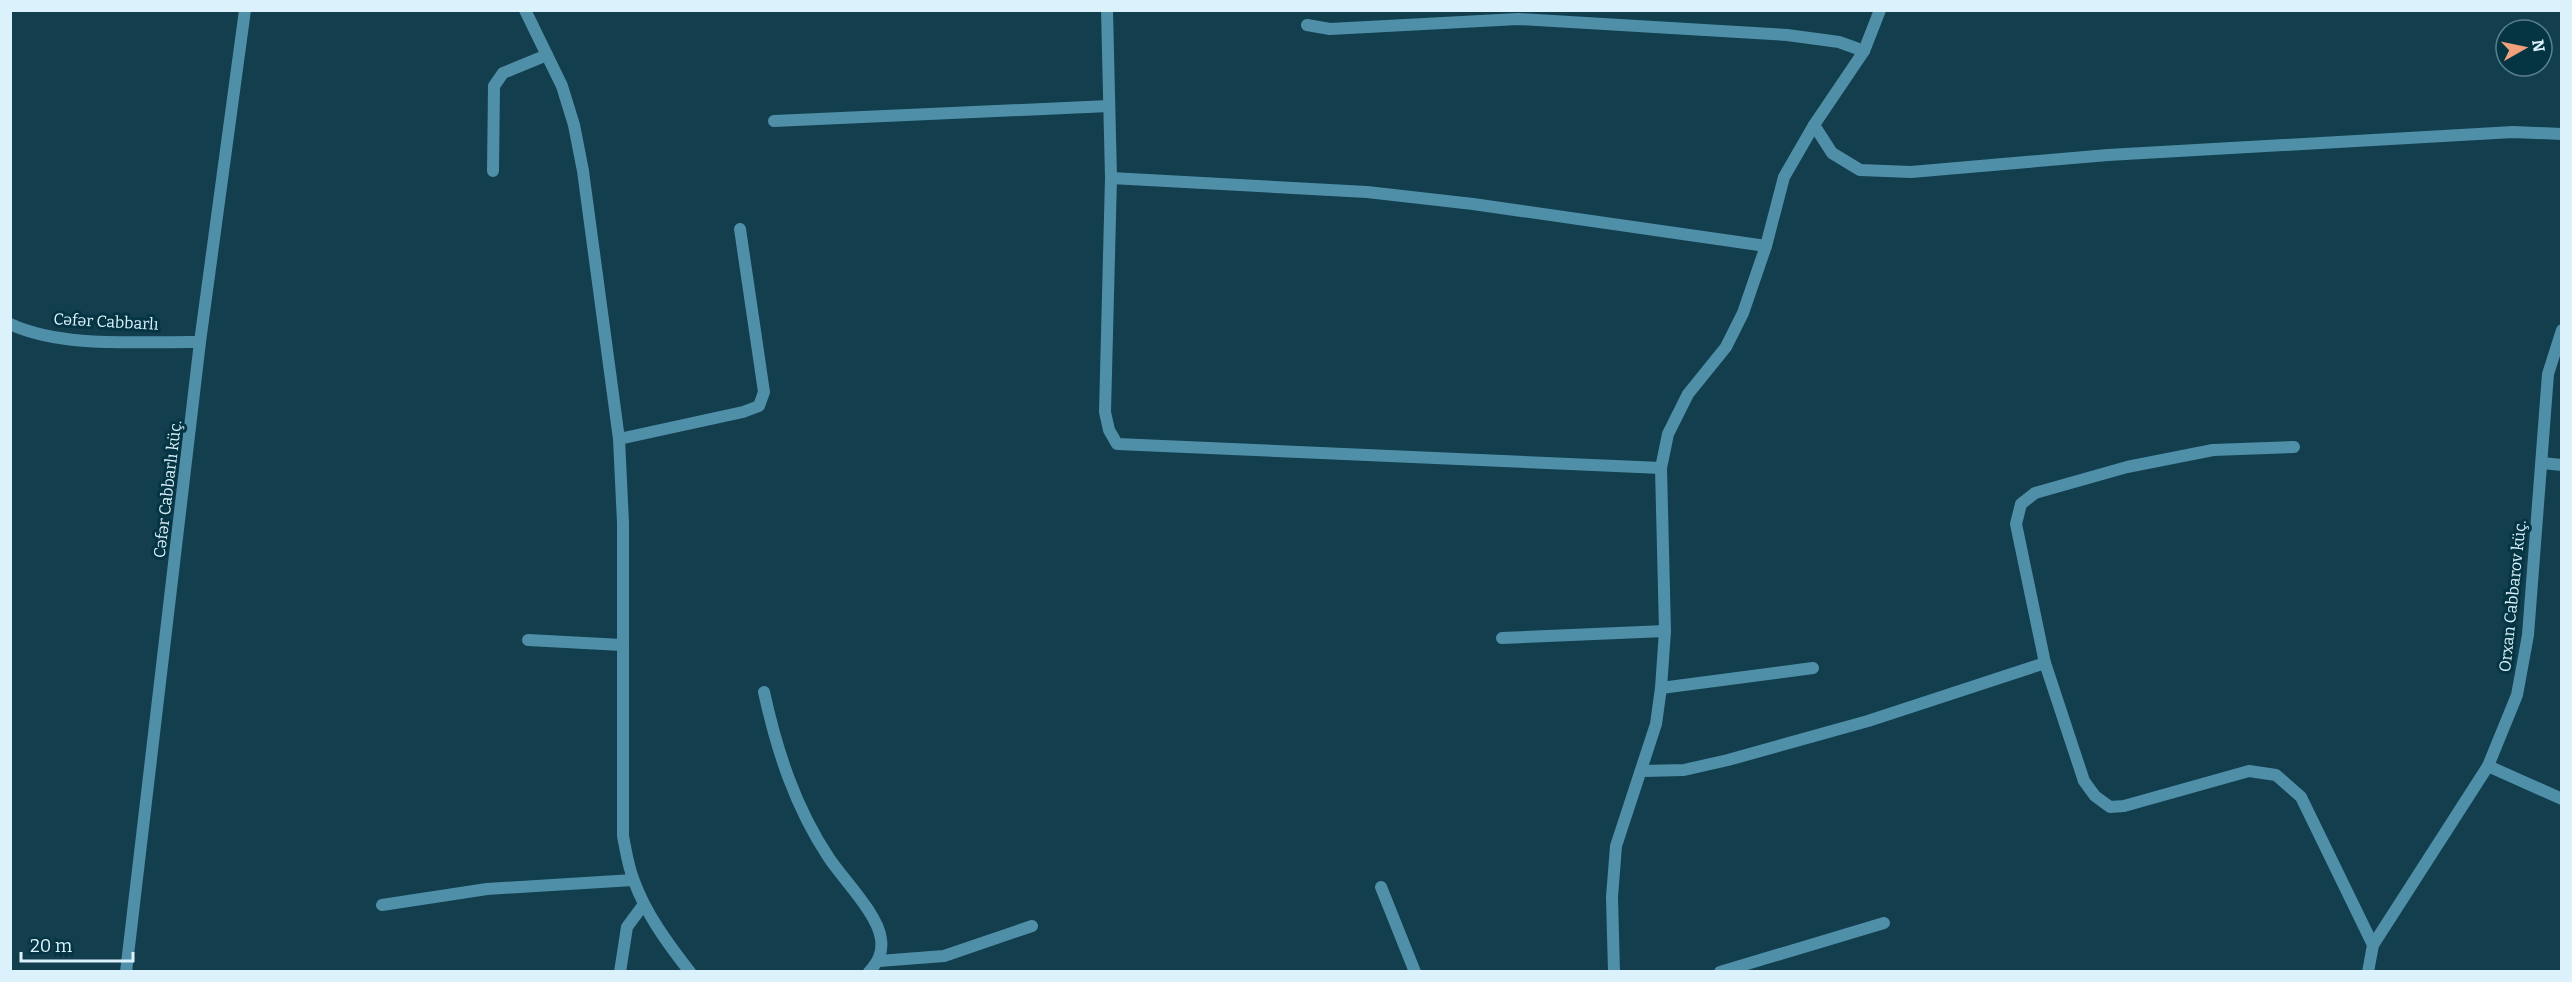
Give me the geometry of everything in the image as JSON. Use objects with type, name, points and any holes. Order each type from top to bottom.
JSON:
[{"type":"street","name":"Cəfər Cabbarlı küç.","points":[[126,972],[201,342],[244,10]]},
{"type":"street","points":[[525,10],[562,86],[571,115],[583,171],[619,439],[623,523],[623,836],[633,880],[644,904],[690,972]]},
{"type":"street","points":[[1107,10],[1111,178],[1105,412],[1109,430],[1117,444],[1661,468]]},
{"type":"street","points":[[1614,972],[1612,897],[1616,846],[1643,771],[1656,724],[1661,688],[1665,631],[1661,468],[1668,434],[1688,394],[1726,347],[1743,313],[1766,246],[1784,177],[1814,124],[1864,51],[1880,10]]},
{"type":"street","points":[[1307,25],[1330,29],[1519,15],[1786,35],[1839,42],[1864,51]]},
{"type":"street","points":[[493,171],[494,86],[503,73],[547,55]]},
{"type":"street","points":[[774,121],[1109,106]]},
{"type":"street","points":[[1814,124],[1832,153],[1860,170],[1911,172],[2120,154],[2513,132],[2562,134]]},
{"type":"street","points":[[1111,178],[1367,192],[1473,204],[1766,246]]},
{"type":"street","points":[[619,439],[743,412],[759,406],[764,392],[740,230]]},
{"type":"street","name":"Cəfər Cabbarlı","points":[[10,324],[25,330],[68,339],[201,342]]},
{"type":"street","name":"Orxan Cabbarov küç.","points":[[2368,972],[2373,945],[2488,766],[2517,695],[2528,635],[2548,374],[2562,330]]},
{"type":"street","points":[[2294,447],[2213,450],[2127,467],[2035,493],[2021,504],[2016,524],[2045,663],[2084,781],[2095,796],[2110,807],[2124,806],[2249,771],[2276,775],[2301,797],[2373,945]]},
{"type":"street","points":[[2542,463],[2562,465]]},
{"type":"street","points":[[1502,638],[1665,631]]},
{"type":"street","points":[[528,640],[622,645]]},
{"type":"street","points":[[1643,771],[1684,770],[1739,757],[1868,721],[2045,663]]},
{"type":"street","points":[[1661,688],[1813,668]]},
{"type":"street","points":[[764,692],[790,788],[828,858],[867,909],[881,938],[879,961],[869,972]]},
{"type":"street","points":[[2488,766],[2562,799]]},
{"type":"street","points":[[382,905],[487,889],[633,880]]},
{"type":"street","points":[[1382,887],[1415,972]]},
{"type":"street","points":[[620,972],[627,927],[644,904]]},
{"type":"street","points":[[1720,972],[1884,923]]},
{"type":"street","points":[[879,961],[944,956],[1032,926]]}]
